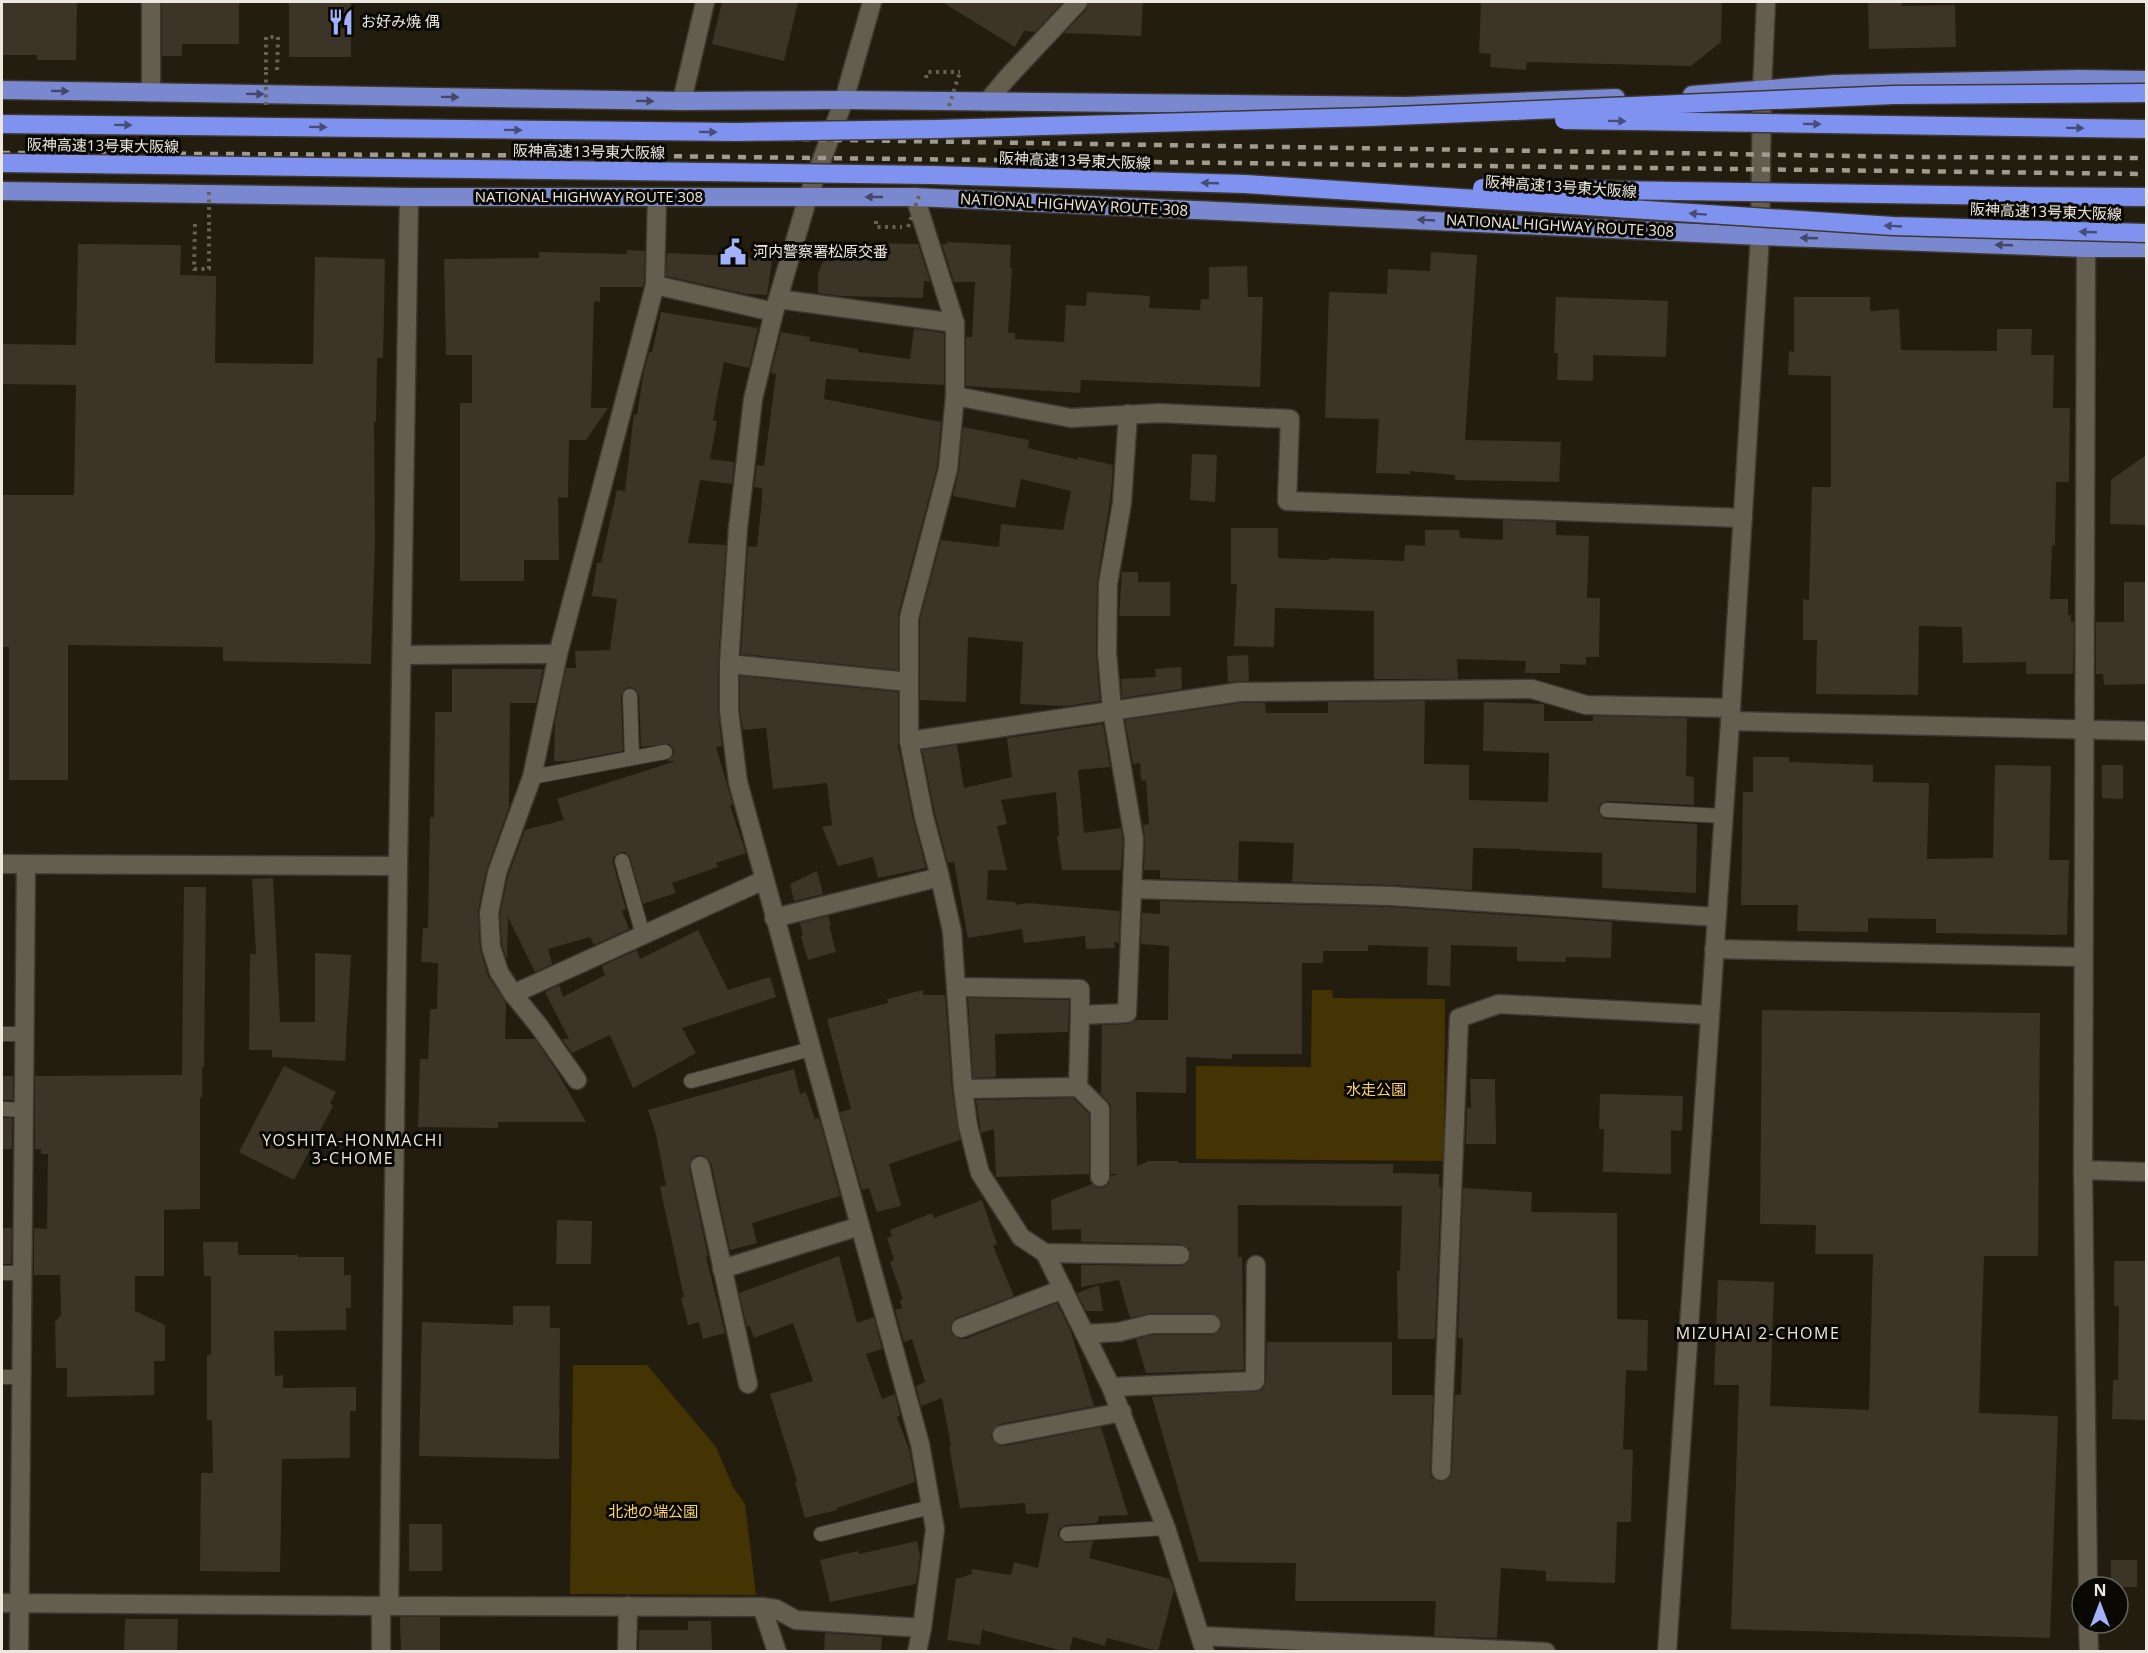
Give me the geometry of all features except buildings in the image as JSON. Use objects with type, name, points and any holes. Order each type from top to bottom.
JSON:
[{"type":"highway","points":[[2,90],[682,102],[844,100],[1406,106],[1701,95],[1834,84],[2079,79],[2146,80]]},
{"type":"highway","name":"阪神高速13号東大阪線","points":[[2,124],[737,132],[1370,117],[1894,95],[2146,93]]},
{"type":"highway","points":[[1370,117],[2146,129]]},
{"type":"highway","name":"阪神高速13号東大阪線","points":[[2,163],[931,175],[1245,184],[1893,226],[2146,233]]},
{"type":"highway","points":[[1245,184],[2146,197]]},
{"type":"highway","name":"NATIONAL HIGHWAY ROUTE 308","points":[[2,191],[409,197],[915,197],[1760,236],[2086,248],[2146,248]]},
{"type":"street","points":[[151,2],[151,92]]},
{"type":"street","points":[[682,102],[705,2]]},
{"type":"street","points":[[872,2],[844,100],[808,197],[776,305],[752,411],[738,528],[729,664],[729,711],[738,782],[920,1444],[935,1529],[917,1652]]},
{"type":"street","points":[[987,102],[1078,2]]},
{"type":"street","points":[[1667,1652],[1760,236],[1766,2]]},
{"type":"street","points":[[381,1652],[385,1606],[409,197]]},
{"type":"street","points":[[577,1080],[499,972],[494,955],[489,914],[497,873],[532,777],[558,654],[655,285],[657,197]]},
{"type":"street","points":[[915,197],[955,323],[955,396],[948,469],[909,618],[909,741],[924,817],[952,931],[963,1089],[968,1126],[980,1173],[1022,1237],[1046,1253],[1111,1387],[1166,1528],[1203,1644],[1546,1652]]},
{"type":"street","points":[[2086,248],[2083,1170],[2088,1575]]},
{"type":"street","points":[[655,285],[776,305],[955,323]]},
{"type":"street","points":[[955,396],[1071,418],[1159,413],[1290,419],[1287,501],[1743,518]]},
{"type":"street","points":[[1080,1015],[1126,1013],[1134,839],[1112,710],[1107,652],[1108,584],[1122,503],[1128,414]]},
{"type":"street","points":[[402,655],[558,654]]},
{"type":"street","points":[[729,664],[909,682]]},
{"type":"street","points":[[909,741],[1239,692],[1532,689],[1586,705],[1730,715],[2146,730]]},
{"type":"street","points":[[2,864],[398,866]]},
{"type":"street","points":[[19,1652],[26,865]]},
{"type":"street","points":[[774,918],[940,877]]},
{"type":"street","points":[[513,994],[764,880]]},
{"type":"street","points":[[1131,889],[1391,896],[1716,917]]},
{"type":"street","points":[[1714,948],[2083,957]]},
{"type":"street","points":[[956,987],[1080,989],[1078,1087]]},
{"type":"street","points":[[1441,1471],[1460,1018],[1500,1004],[1709,1015]]},
{"type":"street","points":[[963,1089],[1078,1087],[1100,1108],[1100,1177]]},
{"type":"street","points":[[700,1166],[748,1384]]},
{"type":"street","points":[[2083,1170],[2146,1172]]},
{"type":"street","points":[[722,1269],[860,1226]]},
{"type":"street","points":[[1046,1253],[1179,1255]]},
{"type":"street","points":[[1111,1387],[1255,1382],[1256,1265]]},
{"type":"street","points":[[961,1328],[1063,1289]]},
{"type":"street","points":[[1085,1334],[1119,1332],[1151,1324],[1211,1324]]},
{"type":"street","points":[[1002,1435],[1122,1412]]},
{"type":"street","points":[[2,1603],[762,1607],[776,1609],[796,1620],[922,1628]]},
{"type":"street","points":[[627,1652],[628,1606]]},
{"type":"street","points":[[762,1607],[777,1652]]},
{"type":"street","points":[[2088,1635],[2089,1652]]},
{"type":"lane","points":[[630,696],[632,758]]},
{"type":"lane","points":[[532,777],[665,752]]},
{"type":"lane","points":[[1606,810],[1723,816]]},
{"type":"lane","points":[[622,861],[643,935]]},
{"type":"lane","points":[[2,1034],[25,1034]]},
{"type":"lane","points":[[691,1081],[811,1049]]},
{"type":"lane","points":[[2,1109],[24,1110]]},
{"type":"lane","points":[[2,1273],[23,1273]]},
{"type":"lane","points":[[2,1377],[22,1377]]},
{"type":"lane","points":[[821,1534],[931,1507]]},
{"type":"lane","points":[[1067,1534],[1166,1528]]},
{"type":"path","points":[[266,70],[266,37],[278,37],[277,71]]},
{"type":"path","points":[[926,82],[927,72],[960,72]]},
{"type":"path","points":[[876,221],[876,227],[908,227]]},
{"type":"path","points":[[195,224],[195,269],[209,269],[209,225]]},
{"type":"green space","name":"水走公園","points":[[1312,990],[1332,990],[1333,998],[1445,999],[1444,1161],[1196,1159],[1196,1066],[1311,1067]]},
{"type":"green space","name":"北池の端公園","points":[[573,1365],[647,1365],[716,1447],[733,1487],[745,1504],[756,1595],[570,1594]]},
{"type":"railway","points":[[2,131],[652,137],[1920,157],[2146,158]]},
{"type":"railway","points":[[2,153],[652,156],[2146,174]]},
{"type":"place","name":"お好み焼 偶","points":[[341,22]]},
{"type":"place","name":"河内警察署松原交番","points":[[733,252]]},
{"type":"district","name":"YOSHITA-HONMACHI 3-CHOME","points":[[353,1149]]},
{"type":"district","name":"MIZUHAI 2-CHOME","points":[[1758,1333]]}]
